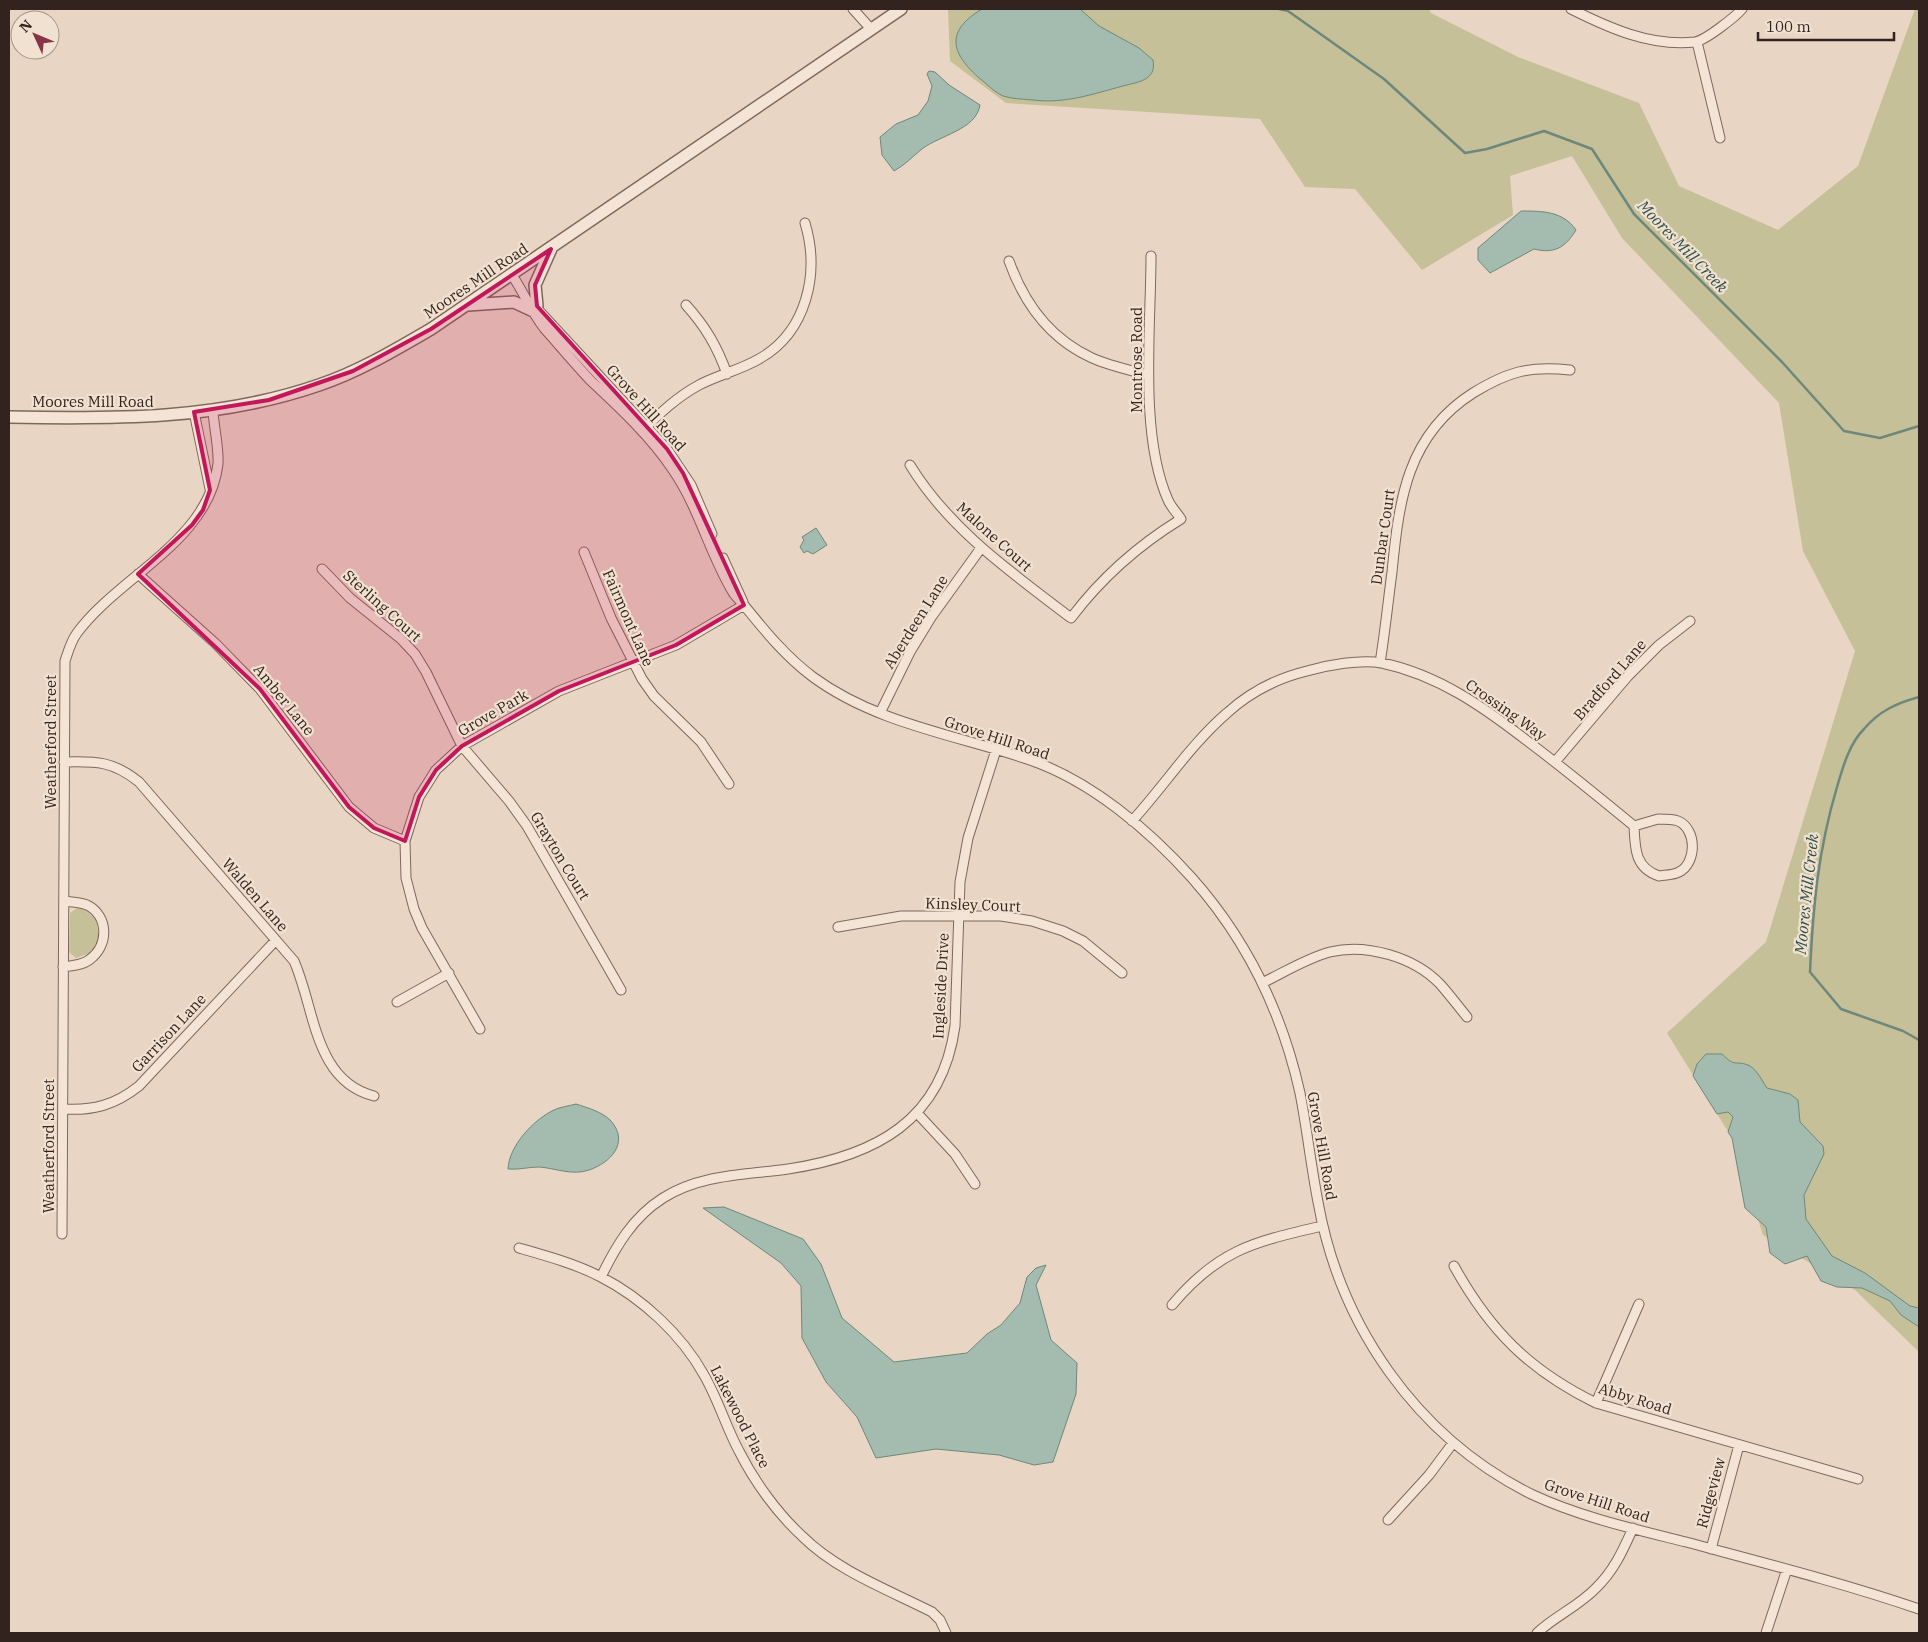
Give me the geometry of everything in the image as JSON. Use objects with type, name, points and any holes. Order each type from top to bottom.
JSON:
[{"type":"street","points":[[853,9],[871,29]]},
{"type":"street","name":"Moores Mill Road","points":[[9,417],[130,418],[213,411],[269,400],[321,385],[382,357],[431,330],[901,9]]},
{"type":"street","points":[[1571,9],[1631,36],[1652,40],[1697,42],[1736,16],[1742,9]]},
{"type":"street","points":[[1697,42],[1720,138]]},
{"type":"street","points":[[644,430],[665,409],[686,393],[768,353],[784,338],[797,320],[807,297],[811,275],[811,245],[805,223]]},
{"type":"street","points":[[466,306],[514,302],[532,306],[535,285],[551,249]]},
{"type":"street","name":"Montrose Road","points":[[1071,618],[1112,569],[1148,540],[1181,519],[1168,500],[1159,471],[1153,439],[1148,375],[1150,256]]},
{"type":"street","points":[[1008,261],[1026,302],[1056,334],[1091,358],[1148,375]]},
{"type":"street","name":"Grove Hill Road","points":[[512,276],[532,306],[644,430],[665,458],[680,481],[732,592],[765,633],[815,679],[844,697],[880,713],[1033,761],[1062,775],[1100,797],[1132,821],[1176,861],[1211,901],[1238,936],[1264,982],[1289,1050],[1299,1092],[1322,1226],[1344,1294],[1368,1341],[1385,1368],[1412,1402],[1454,1443],[1504,1478],[1531,1494],[1593,1517],[1787,1569],[1919,1609]]},
{"type":"street","points":[[686,305],[703,324],[716,345],[727,374]]},
{"type":"street","name":"Dunbar Court","points":[[1380,663],[1398,511],[1409,470],[1424,441],[1445,416],[1461,401],[1490,382],[1532,368],[1570,370]]},
{"type":"street","name":"Weatherford Street","points":[[62,1234],[65,661],[76,634],[99,610],[192,525],[203,510],[218,464],[213,411]]},
{"type":"street","points":[[194,412],[210,490]]},
{"type":"street","name":"Malone Court","points":[[910,465],[923,485],[946,513],[981,548],[1071,618]]},
{"type":"street","name":"Aberdeen Lane","points":[[880,713],[910,652],[932,616],[981,548]]},
{"type":"street","name":"Fairmont Lane","points":[[584,552],[632,663],[654,696],[709,751],[729,784]]},
{"type":"street","name":"Sterling Court","points":[[322,569],[350,598],[401,638],[415,654],[426,672],[462,746]]},
{"type":"street","name":"Amber Lane","points":[[138,574],[215,643],[260,689],[349,807],[374,828],[405,842]]},
{"type":"street","name":"Grove Park","points":[[480,1029],[422,928],[414,909],[406,878],[405,842],[419,797],[436,770],[462,746],[559,691],[676,645],[744,605]]},
{"type":"street","name":"Bradford Lane","points":[[1555,762],[1628,676],[1659,644],[1690,621]]},
{"type":"street","name":"Crossing Way","points":[[1132,821],[1158,793],[1204,735],[1227,712],[1245,699],[1293,674],[1338,664],[1380,663],[1431,679],[1460,693],[1488,710],[1634,826]]},
{"type":"street","name":"Grayton Court","points":[[462,746],[509,801],[527,826],[621,990]]},
{"type":"street","name":"Ingleside Drive","points":[[601,1277],[612,1253],[632,1225],[664,1197],[703,1180],[830,1162],[853,1155],[879,1142],[917,1113],[945,1070],[952,1049],[955,1026],[960,882],[968,838],[996,750]]},
{"type":"street","name":"Walden Lane","points":[[64,762],[102,762],[128,773],[139,782],[294,961],[301,976],[325,1057],[350,1086],[374,1096]]},
{"type":"street","points":[[1658,818],[1678,821],[1691,836],[1693,846],[1687,865],[1680,872],[1659,876],[1650,873],[1642,866],[1637,857],[1634,826],[1658,818]]},
{"type":"street","points":[[63,967],[88,961],[97,952],[104,930],[102,919],[94,910],[86,905],[64,901]]},
{"type":"street","name":"Kinsley Court","points":[[838,927],[887,918],[1001,916],[1032,921],[1063,931],[1092,947],[1122,973]]},
{"type":"street","name":"Garrison Lane","points":[[63,1109],[85,1110],[100,1108],[116,1102],[133,1090],[276,940]]},
{"type":"street","points":[[1264,982],[1328,952],[1360,950],[1381,953],[1411,964],[1439,983],[1466,1017]]},
{"type":"street","points":[[397,1002],[448,973]]},
{"type":"street","points":[[917,1113],[955,1154],[975,1184]]},
{"type":"street","points":[[1172,1305],[1208,1267],[1226,1256],[1264,1240],[1322,1226]]},
{"type":"street","name":"Lakewood Place","points":[[520,1248],[601,1277],[646,1308],[685,1347],[704,1375],[739,1452],[762,1488],[802,1536],[835,1562],[932,1612],[940,1620],[946,1633]]},
{"type":"street","name":"Abby Road","points":[[1454,1266],[1472,1300],[1515,1349],[1560,1384],[1596,1403],[1858,1479]]},
{"type":"street","points":[[1596,1403],[1640,1304]]},
{"type":"street","points":[[1388,1520],[1429,1475],[1454,1443]]},
{"type":"street","name":"Ridgeview","points":[[1711,1549],[1739,1445]]},
{"type":"street","points":[[1537,1633],[1595,1589],[1617,1562],[1633,1528]]},
{"type":"street","points":[[1766,1633],[1787,1569]]},
{"type":"highlighted area","points":[[551,249],[535,285],[537,306],[667,449],[683,473],[744,605],[676,645],[559,691],[462,746],[436,770],[419,797],[405,841],[374,828],[349,807],[260,689],[138,574],[192,525],[203,510],[210,490],[194,412],[269,400],[353,371],[431,329]]},
{"type":"shaded area","points":[[948,9],[1429,9],[1431,13],[1518,57],[1639,103],[1679,186],[1778,230],[1858,166],[1915,9],[1919,9],[1919,1352],[1855,1290],[1763,1235],[1732,1138],[1667,1033],[1766,942],[1855,651],[1803,551],[1779,403],[1622,238],[1572,156],[1510,176],[1513,215],[1422,270],[1355,189],[1305,187],[1260,119],[1006,103],[950,61]]},
{"type":"shaded area","points":[[982,9],[1080,9],[1099,26],[1139,48],[1153,60],[1152,72],[1140,82],[1090,95],[1056,101],[1003,96],[968,67],[957,50],[956,41],[958,33],[971,17]]},
{"type":"shaded area","points":[[929,71],[935,72],[949,85],[980,105],[972,120],[965,126],[929,144],[894,171],[882,155],[880,137],[896,124],[918,115],[928,101],[932,86],[927,74]]},
{"type":"shaded area","points":[[1521,211],[1551,213],[1565,219],[1576,230],[1568,241],[1558,248],[1547,251],[1534,249],[1490,273],[1478,260],[1478,248]]},
{"type":"shaded area","points":[[816,528],[827,545],[813,554],[807,551],[804,553],[800,547],[804,540],[802,537]]},
{"type":"shaded area","points":[[77,908],[83,909],[96,919],[99,938],[90,953],[76,958],[69,952],[70,913]]},
{"type":"shaded area","points":[[1706,1054],[1722,1054],[1733,1062],[1748,1065],[1757,1072],[1767,1088],[1790,1094],[1798,1100],[1800,1122],[1823,1146],[1824,1154],[1804,1195],[1806,1219],[1832,1256],[1865,1273],[1910,1306],[1919,1308],[1919,1327],[1901,1315],[1890,1301],[1862,1288],[1837,1287],[1821,1281],[1807,1256],[1785,1264],[1770,1253],[1766,1227],[1745,1208],[1732,1138],[1728,1132],[1733,1117],[1728,1112],[1717,1114],[1693,1076],[1697,1064]]},
{"type":"shaded area","points":[[576,1104],[604,1115],[611,1121],[619,1137],[615,1151],[610,1157],[597,1167],[583,1172],[539,1167],[508,1169],[509,1160],[517,1143],[530,1127],[554,1110]]},
{"type":"shaded area","points":[[724,1207],[803,1239],[821,1264],[842,1318],[894,1362],[967,1353],[987,1334],[1001,1325],[1020,1303],[1027,1277],[1036,1268],[1046,1265],[1036,1285],[1051,1340],[1077,1363],[1076,1394],[1053,1462],[1034,1465],[999,1455],[936,1449],[876,1458],[857,1417],[826,1382],[802,1338],[801,1286],[781,1263],[703,1208]]},
{"type":"waterway","name":"Moores Mill Creek","points":[[1279,9],[1288,11],[1384,79],[1465,153],[1487,149],[1544,131],[1592,149],[1634,214],[1782,362],[1844,431],[1880,438],[1919,426]]},
{"type":"waterway","name":"Moores Mill Creek","points":[[1919,697],[1896,705],[1876,717],[1859,735],[1847,756],[1839,779],[1821,857],[1815,902],[1810,972],[1841,1009],[1903,1031],[1919,1040]]}]
